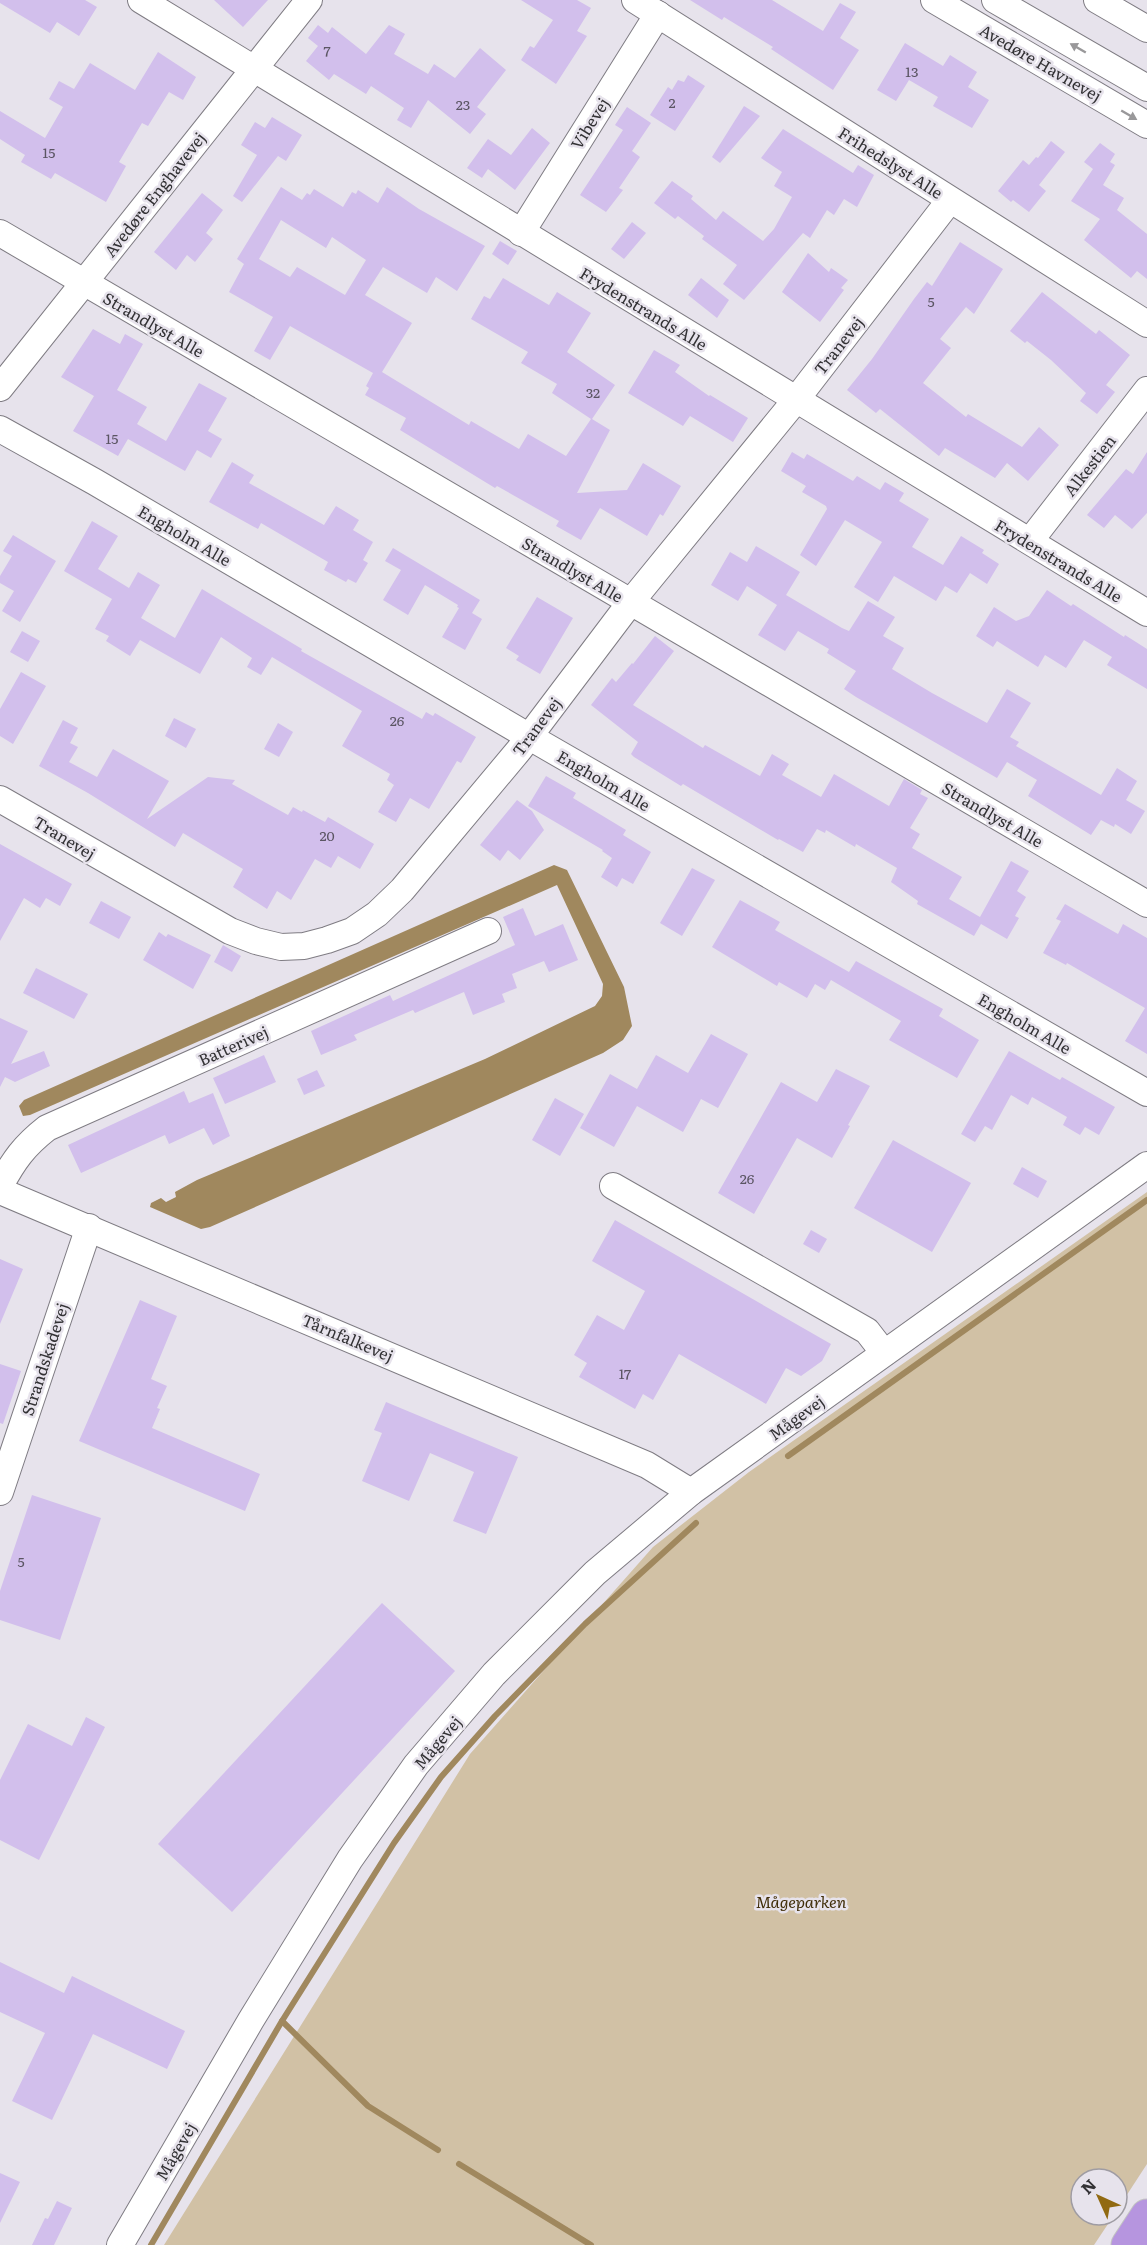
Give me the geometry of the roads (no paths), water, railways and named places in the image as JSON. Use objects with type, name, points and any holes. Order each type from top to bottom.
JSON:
[{"type":"highway","points":[[1128,2245],[1147,2216]]},
{"type":"street","name":"Frydenstrands Alle","points":[[141,0],[795,401],[1147,613]]},
{"type":"street","name":"Avedøre Enghavevej","points":[[0,388],[309,0]]},
{"type":"street","name":"Frihedslyst Alle","points":[[635,0],[1147,324]]},
{"type":"street","name":"Avedøre Havnevej","points":[[934,0],[1147,125]]},
{"type":"street","name":"Avedøre Havnevej","points":[[995,0],[1147,88]]},
{"type":"street","points":[[1105,2],[1147,29]]},
{"type":"street","name":"Vibevej","points":[[521,233],[658,14]]},
{"type":"street","name":"Tranevej","points":[[0,799],[230,931],[256,941],[282,947],[304,946],[352,931],[377,914],[425,865],[630,603],[795,401],[950,200]]},
{"type":"street","name":"Strandlyst Alle","points":[[0,233],[1147,904]]},
{"type":"street","name":"Alkestien","points":[[1030,541],[1147,390]]},
{"type":"street","name":"Engholm Alle","points":[[0,429],[1147,1093]]},
{"type":"street","name":"Batterivej","points":[[0,1186],[14,1160],[27,1144],[47,1128],[488,931]]},
{"type":"street","name":"Mågevej","points":[[120,2245],[251,2020],[350,1858],[416,1765],[494,1674],[595,1573],[691,1492],[1147,1165]]},
{"type":"street","points":[[613,1186],[867,1331],[884,1353]]},
{"type":"street","name":"Tårnfalkevej","points":[[0,1191],[647,1465],[691,1492]]},
{"type":"street","name":"Strandskadevej","points":[[0,1492],[89,1227]]},
{"type":"waterway","points":[[788,1456],[1147,1200]]},
{"type":"waterway","points":[[438,2150],[368,2106],[282,2021],[394,1843],[441,1777],[495,1716],[585,1624],[696,1523]]},
{"type":"waterway","points":[[151,2245],[282,2021]]},
{"type":"waterway","points":[[459,2164],[591,2245]]},
{"type":"park label","name":"Mågeparken","points":[[801,1901]]}]
